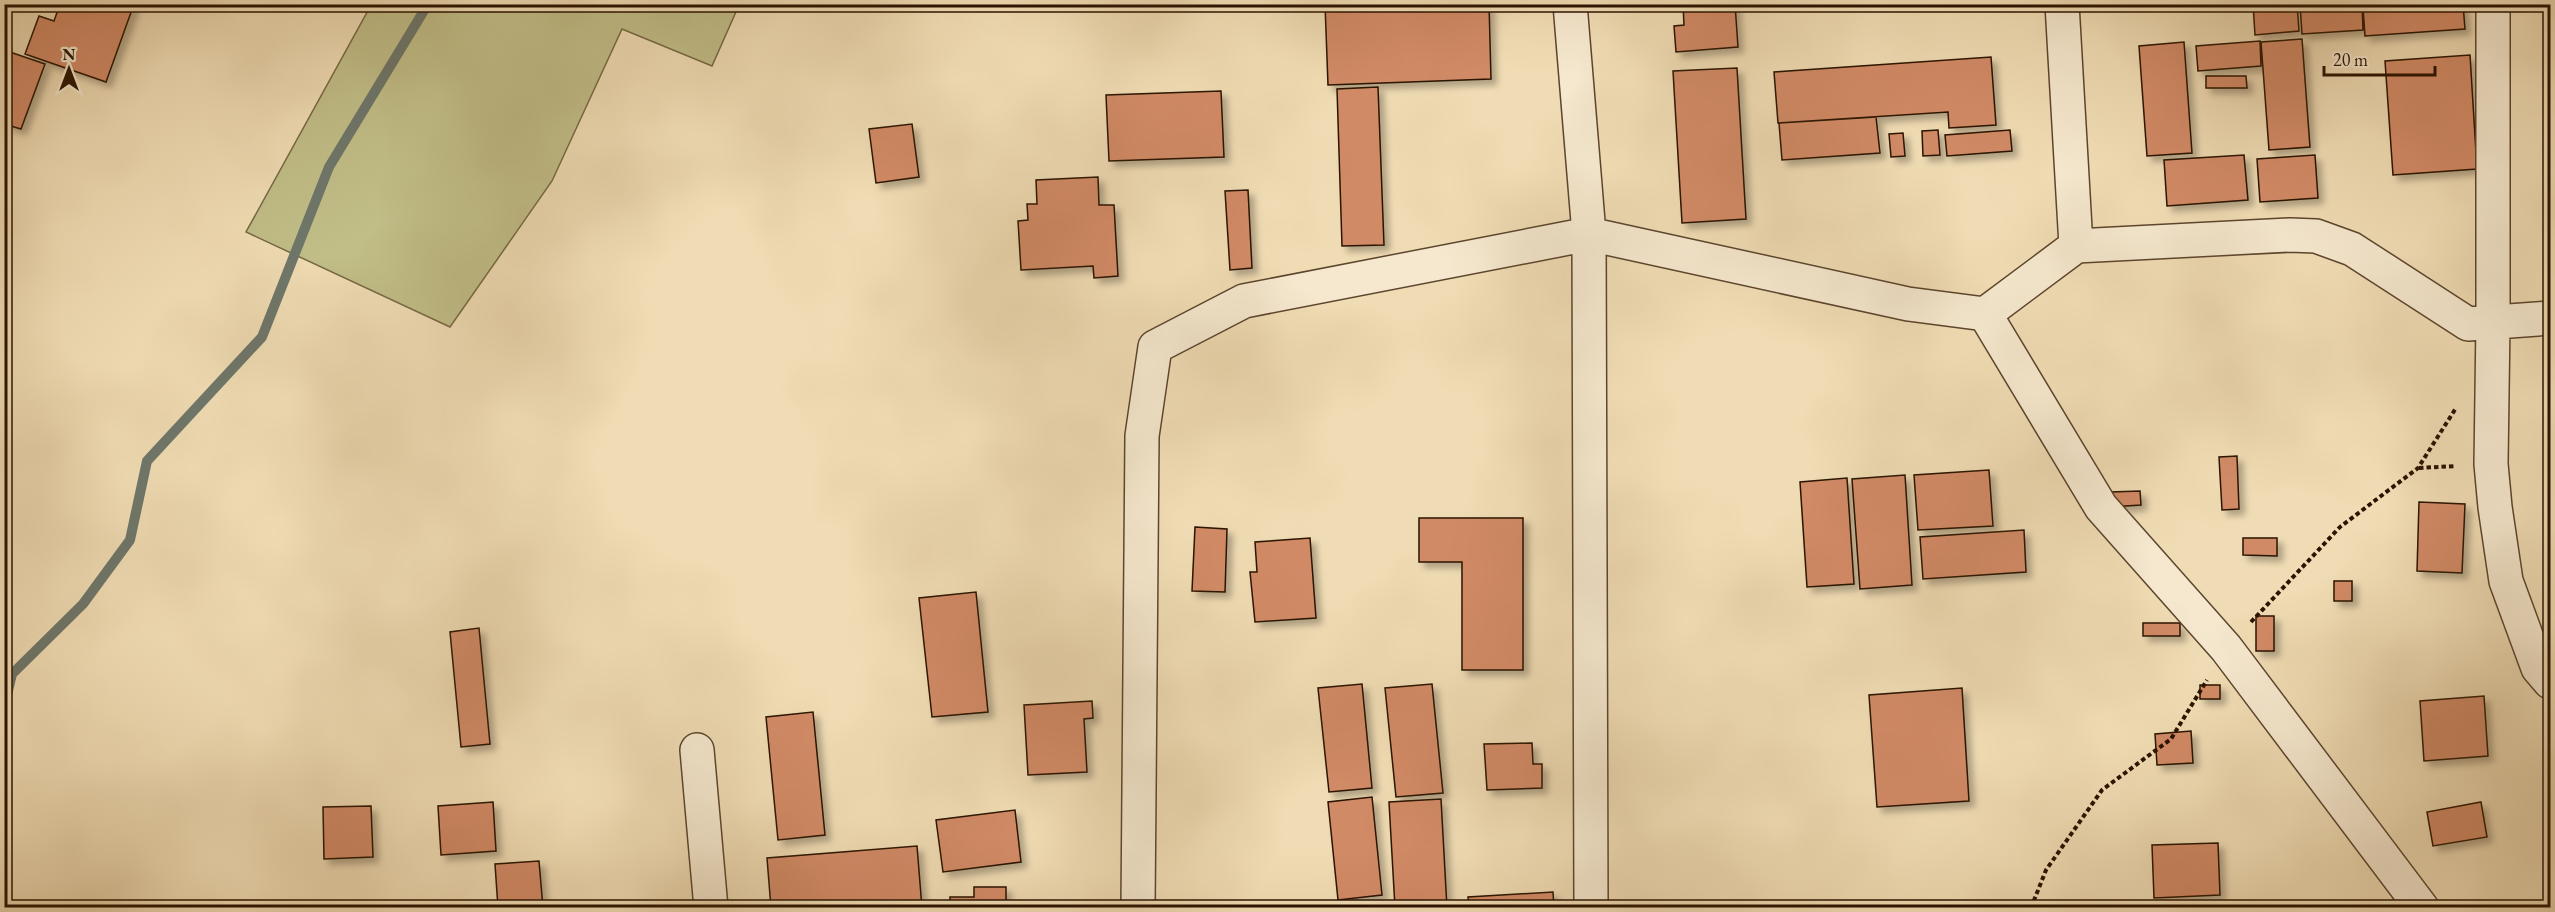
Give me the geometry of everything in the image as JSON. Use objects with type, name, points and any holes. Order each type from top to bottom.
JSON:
[{"type":"street","points":[[1570,4],[1589,234],[1591,908]]},
{"type":"street","points":[[2062,4],[2076,246]]},
{"type":"street","points":[[2493,4],[2491,464],[2506,581],[2538,668],[2550,681]]},
{"type":"street","points":[[1138,908],[1142,436],[1155,347],[1244,302],[1589,234],[1908,304],[1985,314],[2076,246],[2316,236],[2352,249],[2468,324],[2550,318]]},
{"type":"street","points":[[1985,314],[2101,507],[2226,648],[2422,908]]},
{"type":"street","points":[[697,750],[711,908]]},
{"type":"path","points":[[2031,908],[2046,870],[2102,790],[2172,739],[2226,648],[2340,527],[2418,468],[2460,401]]},
{"type":"shaded area","points":[[371,5],[739,5],[712,66],[622,29],[552,181],[450,327],[246,232]]},
{"type":"building","points":[[60,4],[134,4],[106,82],[25,54],[39,16],[54,21]]},
{"type":"building","points":[[1325,4],[1489,4],[1491,79],[1328,85]]},
{"type":"building","points":[[1683,4],[1735,4],[1738,47],[1676,52],[1674,26],[1684,25]]},
{"type":"building","points":[[2253,4],[2297,4],[2299,31],[2255,35]]},
{"type":"building","points":[[2300,4],[2362,4],[2363,30],[2302,34]]},
{"type":"building","points":[[2370,4],[2398,4],[2398,6],[2463,4],[2465,29],[2365,36],[2363,8],[2370,7]]},
{"type":"building","points":[[2302,39],[2310,147],[2269,150],[2261,42]]},
{"type":"building","points":[[2260,41],[2261,66],[2198,71],[2196,46]]},
{"type":"building","points":[[2184,42],[2192,153],[2147,156],[2139,46]]},
{"type":"building","points":[[4,50],[45,64],[21,129],[4,124]]},
{"type":"building","points":[[2470,55],[2477,169],[2393,175],[2385,61]]},
{"type":"building","points":[[1991,57],[1996,125],[1949,128],[1948,112],[1778,123],[1774,72]]},
{"type":"building","points":[[1737,68],[1746,219],[1682,223],[1673,71]]},
{"type":"building","points":[[2206,76],[2246,76],[2247,88],[2206,88]]},
{"type":"building","points":[[1378,87],[1384,245],[1342,246],[1337,89]]},
{"type":"building","points":[[1221,91],[1224,157],[1109,161],[1106,95]]},
{"type":"building","points":[[1876,117],[1880,153],[1782,160],[1779,123]]},
{"type":"building","points":[[912,124],[919,177],[876,183],[869,129]]},
{"type":"building","points":[[1938,130],[1940,155],[1923,156],[1922,131]]},
{"type":"building","points":[[2010,130],[2012,151],[1947,156],[1945,135]]},
{"type":"building","points":[[1903,133],[1905,156],[1891,157],[1889,134]]},
{"type":"building","points":[[2244,155],[2248,200],[2167,206],[2164,160]]},
{"type":"building","points":[[2315,155],[2318,198],[2260,202],[2257,159]]},
{"type":"building","points":[[1098,177],[1099,205],[1114,205],[1118,276],[1094,278],[1093,266],[1021,270],[1018,221],[1028,220],[1027,204],[1037,204],[1036,180]]},
{"type":"building","points":[[1248,190],[1252,268],[1230,270],[1225,191]]},
{"type":"building","points":[[2237,456],[2239,509],[2222,510],[2219,457]]},
{"type":"building","points":[[1989,470],[1993,526],[1918,530],[1914,475]]},
{"type":"building","points":[[1905,475],[1912,585],[1860,589],[1852,479]]},
{"type":"building","points":[[1847,478],[1854,584],[1807,587],[1800,482]]},
{"type":"building","points":[[2140,491],[2141,505],[2110,507],[2110,492]]},
{"type":"building","points":[[2419,502],[2465,504],[2462,573],[2417,571]]},
{"type":"building","points":[[1419,518],[1523,518],[1523,670],[1462,670],[1462,562],[1419,562]]},
{"type":"building","points":[[1195,527],[1227,529],[1225,592],[1192,591]]},
{"type":"building","points":[[2024,530],[2026,572],[1923,579],[1920,537]]},
{"type":"building","points":[[1310,538],[1316,618],[1255,622],[1250,572],[1257,572],[1255,542]]},
{"type":"building","points":[[2243,538],[2277,538],[2277,556],[2243,555]]},
{"type":"building","points":[[2334,581],[2352,581],[2352,601],[2334,601]]},
{"type":"building","points":[[976,592],[988,712],[932,717],[919,598]]},
{"type":"building","points":[[2256,616],[2274,616],[2274,651],[2256,651]]},
{"type":"building","points":[[2143,623],[2180,623],[2180,636],[2143,636]]},
{"type":"building","points":[[479,628],[490,744],[461,747],[450,632]]},
{"type":"building","points":[[1362,684],[1372,788],[1329,792],[1318,688]]},
{"type":"building","points":[[1432,684],[1443,793],[1396,797],[1385,688]]},
{"type":"building","points":[[2200,685],[2220,685],[2220,699],[2200,699]]},
{"type":"building","points":[[1962,688],[1969,801],[1877,807],[1869,695]]},
{"type":"building","points":[[2484,696],[2488,756],[2424,761],[2420,701]]},
{"type":"building","points":[[1092,701],[1093,718],[1084,719],[1087,772],[1028,775],[1024,705]]},
{"type":"building","points":[[813,712],[825,835],[778,840],[766,717]]},
{"type":"building","points":[[2191,731],[2193,763],[2157,765],[2155,734]]},
{"type":"building","points":[[1532,743],[1533,764],[1542,764],[1542,788],[1487,790],[1484,744]]},
{"type":"building","points":[[1372,797],[1382,895],[1338,900],[1328,802]]},
{"type":"building","points":[[1441,799],[1447,908],[1395,908],[1389,802]]},
{"type":"building","points":[[493,802],[496,851],[441,855],[438,806]]},
{"type":"building","points":[[2481,802],[2487,837],[2433,846],[2427,812]]},
{"type":"building","points":[[371,806],[373,857],[324,859],[323,807]]},
{"type":"building","points":[[1015,810],[1021,862],[943,872],[936,820]]},
{"type":"building","points":[[2218,843],[2220,895],[2154,898],[2152,845]]},
{"type":"building","points":[[917,846],[922,908],[771,908],[767,858]]},
{"type":"building","points":[[539,861],[543,908],[498,908],[495,864]]},
{"type":"building","points":[[974,887],[1006,887],[1006,908],[950,908],[950,897],[974,897]]},
{"type":"building","points":[[1553,892],[1554,908],[1469,908],[1468,897]]},
{"type":"building","points":[[1335,903],[1336,908],[1288,908]]},
{"type":"waterway","points":[[4,707],[12,674],[83,604],[130,540],[147,461],[262,337],[329,167],[428,4]]}]
